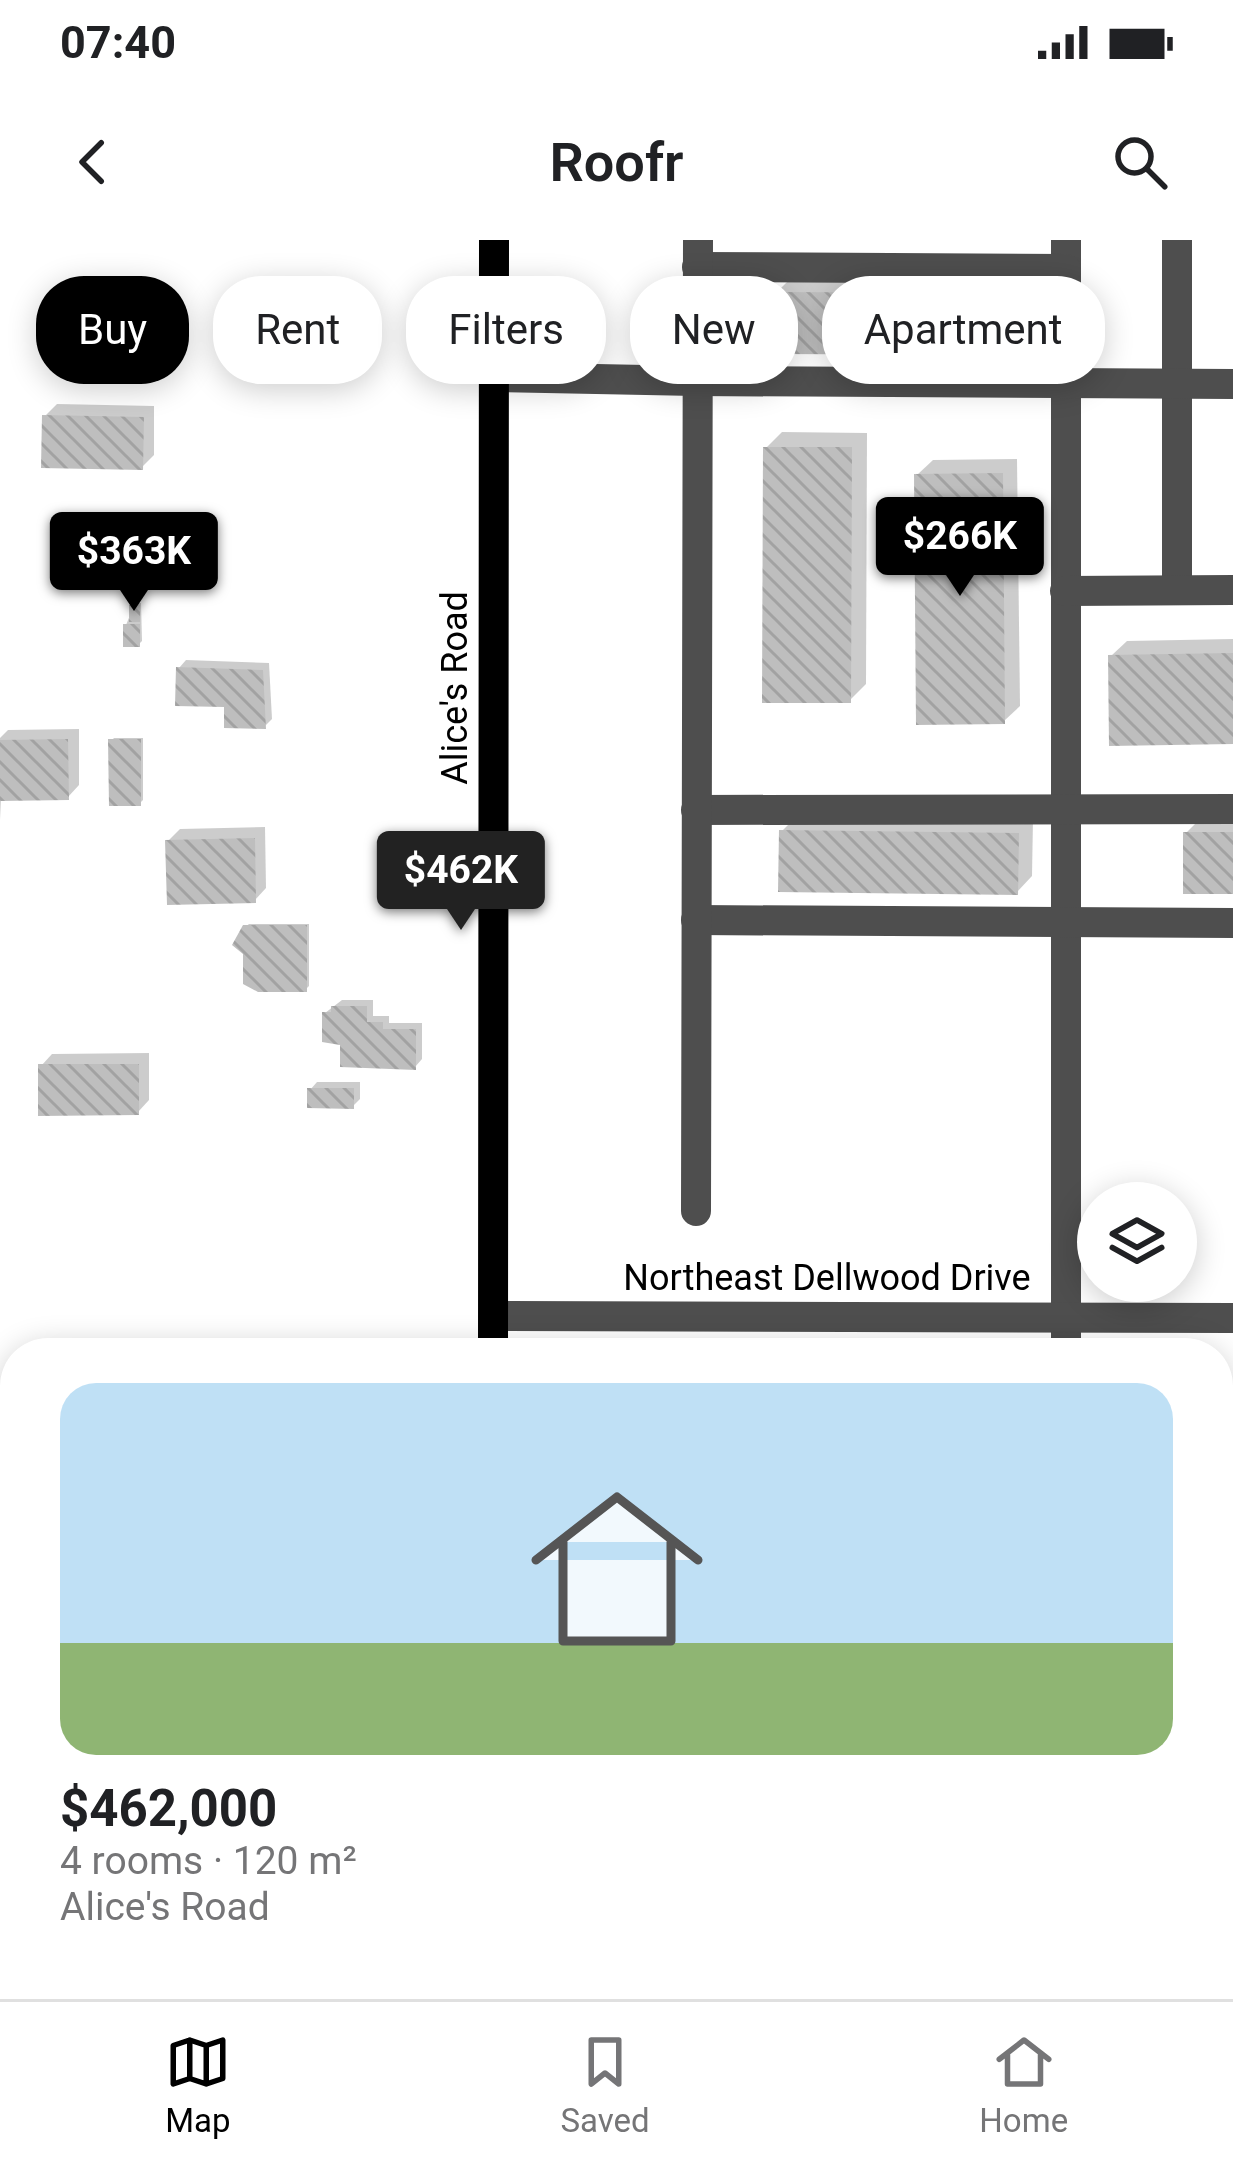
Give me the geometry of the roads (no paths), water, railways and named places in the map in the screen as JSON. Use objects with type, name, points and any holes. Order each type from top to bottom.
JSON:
[{"type":"main road","name":"Alice's Road","points":[[494,240],[494,276]]},
{"type":"main road","name":"Alice's Road","points":[[494,384],[494,1338]]},
{"type":"street","points":[[1177,240],[1177,590]]},
{"type":"street","points":[[698,253],[1066,255]]},
{"type":"street","points":[[696,384],[696,1211]]},
{"type":"street","points":[[1065,384],[1066,1338]]},
{"type":"street","points":[[1105,384],[1233,385]]},
{"type":"street","points":[[1065,591],[1233,590]]},
{"type":"street","points":[[696,810],[1233,809]]},
{"type":"street","points":[[696,920],[1233,922]]},
{"type":"street","name":"Northeast Dellwood Drive","points":[[494,1316],[1233,1318]]}]
